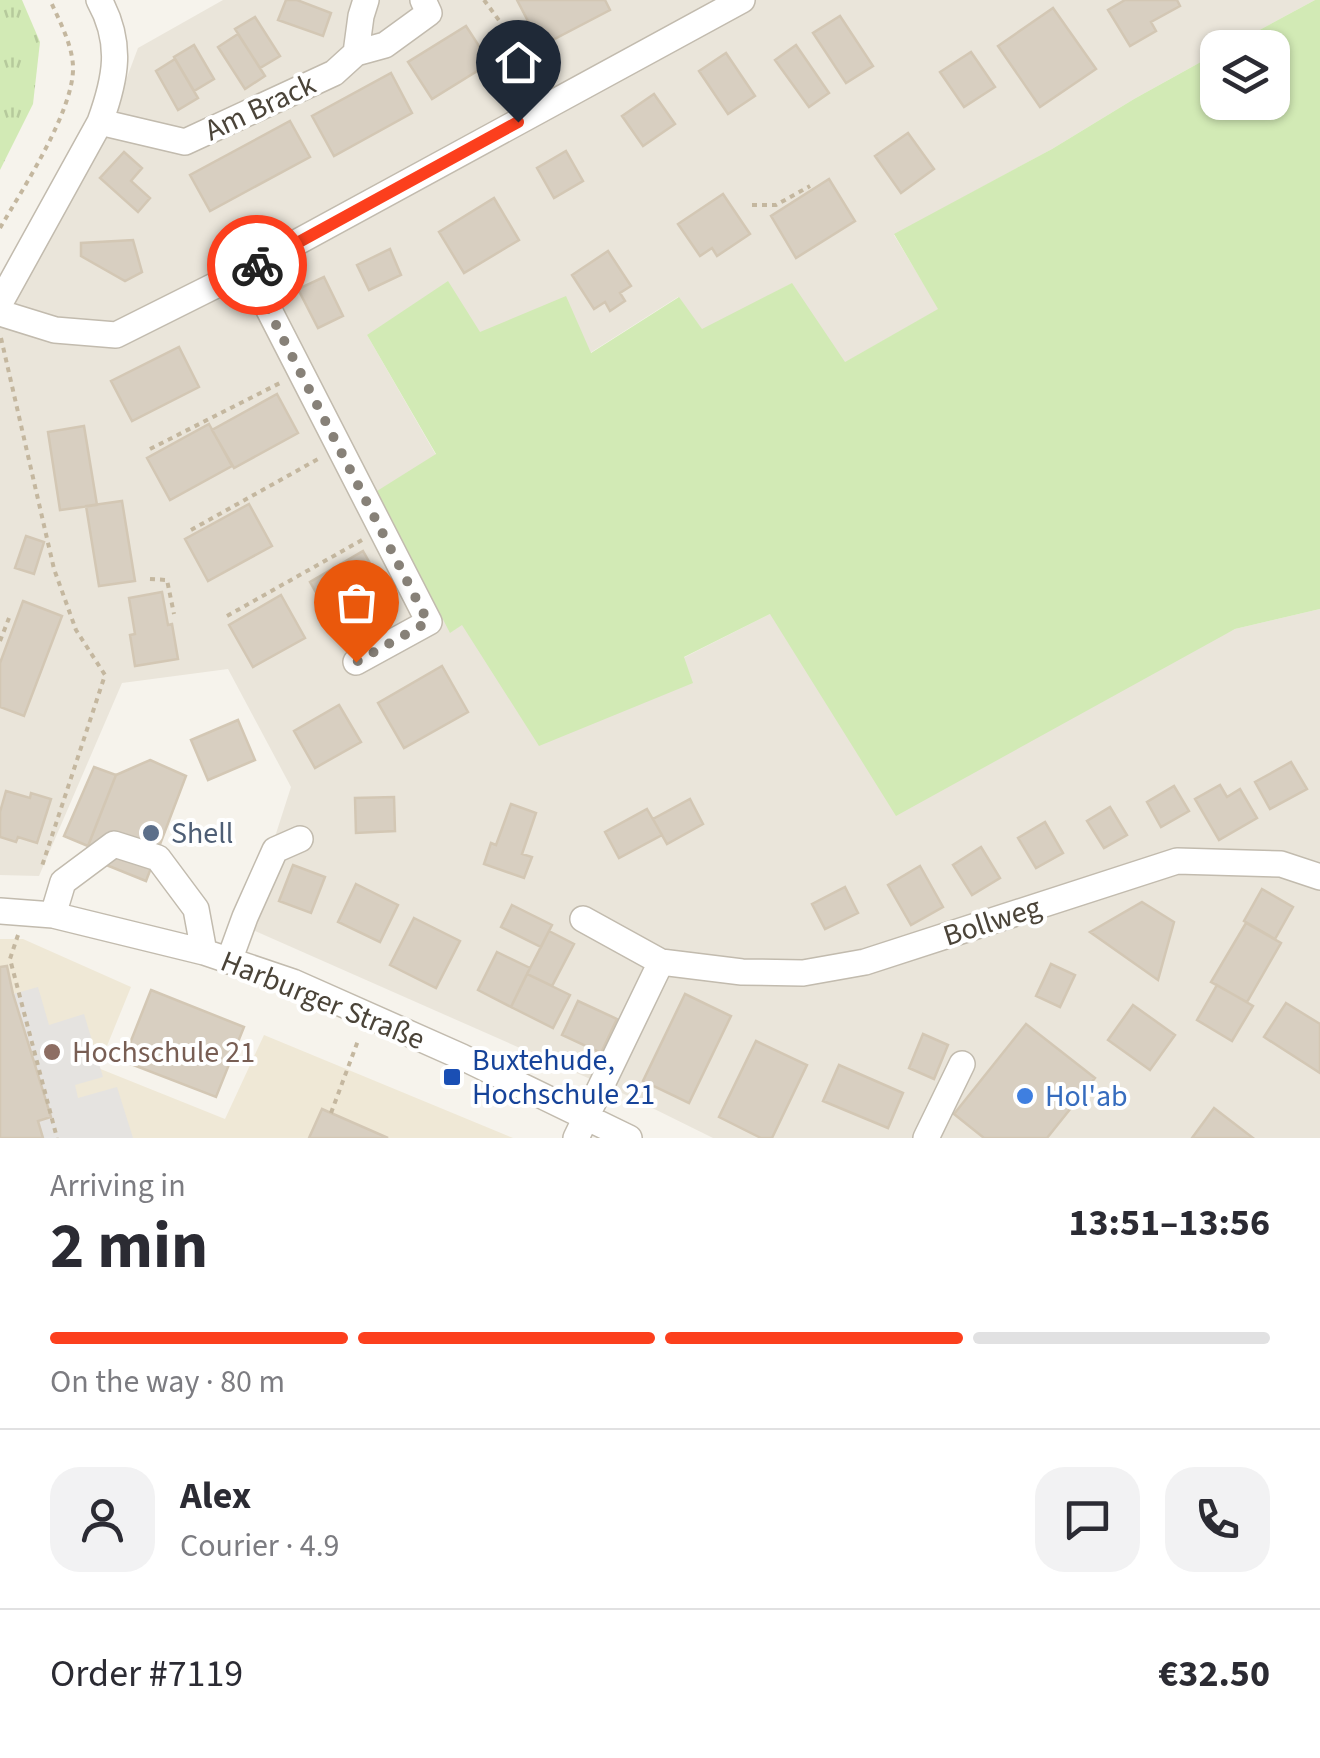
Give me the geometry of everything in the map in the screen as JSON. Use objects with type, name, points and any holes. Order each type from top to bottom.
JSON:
[{"type":"street","points":[[0,303],[100,122],[111,91],[114,42],[100,0]]},
{"type":"street","points":[[356,53],[366,0]]},
{"type":"street","name":"Am Brack","points":[[100,122],[186,142],[334,74],[356,53],[385,45],[428,13],[423,0]]},
{"type":"street","points":[[0,313],[56,330],[116,335],[248,270],[742,0]]},
{"type":"street","points":[[248,270],[428,622],[356,662]]},
{"type":"street","points":[[230,961],[274,850],[300,839]]},
{"type":"street","points":[[53,915],[64,882],[114,844],[158,858],[196,909],[204,952]]},
{"type":"street","name":"Bollweg","points":[[583,919],[661,962],[742,972],[804,973],[850,964],[1177,861],[1281,864],[1320,877]]},
{"type":"street","name":"Harburger Straße","points":[[0,911],[53,915],[204,952],[292,982],[368,1014],[581,1128],[629,1138]]},
{"type":"street","points":[[581,1128],[661,962]]},
{"type":"street","points":[[926,1138],[962,1064]]},
{"type":"path","points":[[0,228],[46,148],[73,80],[73,61],[50,0]]},
{"type":"path","points":[[484,0],[558,100]]},
{"type":"path","points":[[752,205],[776,204],[810,186]]},
{"type":"path","points":[[0,333],[54,569],[76,630],[105,675],[10,959],[57,1138]]},
{"type":"path","points":[[150,449],[301,373]]},
{"type":"path","points":[[191,530],[339,448]]},
{"type":"path","points":[[227,616],[381,529]]},
{"type":"path","points":[[150,579],[167,580],[174,614]]},
{"type":"path","points":[[0,642],[9,618]]},
{"type":"path","points":[[0,960],[10,959]]},
{"type":"path","points":[[331,1113],[368,1014]]},
{"type":"shaded area","points":[[223,0],[1315,0],[1259,30],[1200,30],[1200,62],[894,235],[939,309],[844,363],[791,284],[702,330],[678,297],[590,353],[480,332],[367,335],[436,455],[377,492],[451,632],[462,624],[692,683],[683,658],[770,614],[1214,639],[1235,629],[1320,609],[1320,1138],[713,1138],[622,1093],[246,927],[291,787],[228,669],[122,683],[39,876],[0,875],[0,321],[102,144],[138,48]]},
{"type":"shaded area","name":"Hochschule 21","points":[[0,939],[23,939],[131,987],[98,1068],[225,1119],[264,1035],[513,1138],[0,1138]]},
{"type":"shaded area","points":[[38,987],[49,1025],[84,1014],[103,1077],[75,1085],[78,1098],[117,1087],[133,1138],[43,1138],[38,1121],[51,1117],[13,994]]},
{"type":"green space","points":[[0,0],[22,0],[40,42],[33,104],[0,170]]},
{"type":"green space","points":[[1320,0],[1320,609],[1235,629],[896,816],[770,614],[684,657],[693,683],[539,746],[462,625],[450,633],[377,491],[436,454],[367,335],[448,281],[480,332],[566,296],[591,353],[679,297],[702,329],[792,283],[845,362],[938,309],[894,234],[1052,149],[1200,62],[1200,120],[1290,120],[1290,30],[1259,30]]},
{"type":"building","points":[[286,0],[297,0],[331,13],[323,36],[278,20]]},
{"type":"building","points":[[517,0],[605,0],[610,10],[541,46]]},
{"type":"building","points":[[1125,0],[1177,0],[1180,6],[1151,22],[1156,31],[1130,46],[1108,10]]},
{"type":"building","points":[[1053,8],[1096,69],[1040,107],[998,46]]},
{"type":"building","points":[[840,16],[873,66],[846,83],[813,33]]},
{"type":"building","points":[[255,17],[280,56],[260,68],[235,29]]},
{"type":"building","points":[[466,26],[490,63],[432,99],[408,62]]},
{"type":"building","points":[[238,34],[265,76],[245,89],[218,47]]},
{"type":"building","points":[[194,45],[214,79],[194,91],[174,57]]},
{"type":"building","points":[[796,45],[829,93],[809,107],[775,60]]},
{"type":"building","points":[[971,52],[995,87],[964,107],[940,72]]},
{"type":"building","points":[[726,53],[755,96],[728,114],[699,71]]},
{"type":"building","points":[[175,59],[198,98],[178,110],[156,71]]},
{"type":"building","points":[[391,73],[412,113],[334,156],[312,116]]},
{"type":"building","points":[[654,94],[675,124],[643,146],[622,116]]},
{"type":"building","points":[[290,121],[310,157],[210,211],[190,175]]},
{"type":"building","points":[[908,133],[934,169],[901,193],[875,156]]},
{"type":"building","points":[[566,151],[583,181],[554,198],[537,168]]},
{"type":"building","points":[[124,152],[142,168],[131,181],[150,198],[138,212],[100,178]]},
{"type":"building","points":[[829,179],[855,221],[796,258],[771,216]]},
{"type":"building","points":[[723,194],[750,234],[717,256],[712,248],[700,256],[678,224]]},
{"type":"building","points":[[494,198],[519,240],[464,273],[439,232]]},
{"type":"building","points":[[133,240],[142,272],[125,281],[81,256],[81,243]]},
{"type":"building","points":[[390,249],[401,275],[369,290],[357,265]]},
{"type":"building","points":[[608,251],[631,286],[620,293],[625,301],[610,311],[605,302],[594,309],[572,275]]},
{"type":"building","points":[[324,277],[343,316],[318,328],[298,289]]},
{"type":"building","points":[[179,347],[199,387],[132,421],[111,381]]},
{"type":"building","points":[[277,394],[298,433],[234,468],[212,430]]},
{"type":"building","points":[[209,424],[232,466],[170,500],[147,458]]},
{"type":"building","points":[[84,426],[97,505],[60,510],[48,432]]},
{"type":"building","points":[[122,501],[135,581],[99,586],[86,506]]},
{"type":"building","points":[[249,504],[272,546],[208,581],[185,539]]},
{"type":"building","points":[[26,536],[44,542],[34,574],[15,568]]},
{"type":"building","points":[[363,551],[387,593],[334,624],[310,582]]},
{"type":"building","points":[[162,592],[178,659],[135,666],[129,598]]},
{"type":"building","points":[[281,595],[305,638],[253,667],[229,625]]},
{"type":"building","points":[[23,601],[62,616],[24,716],[0,707],[0,663]]},
{"type":"building","points":[[442,666],[468,712],[404,748],[378,703]]},
{"type":"building","points":[[339,705],[361,742],[315,768],[294,731]]},
{"type":"building","points":[[238,720],[255,760],[208,780],[191,740]]},
{"type":"building","points":[[150,760],[186,776],[146,881],[84,856],[116,775]]},
{"type":"building","points":[[1291,762],[1307,789],[1270,809],[1255,782]]},
{"type":"building","points":[[94,767],[116,775],[88,846],[64,836]]},
{"type":"building","points":[[1220,785],[1227,797],[1240,789],[1257,818],[1219,840],[1195,799]]},
{"type":"building","points":[[1174,786],[1189,811],[1161,827],[1147,802]]},
{"type":"building","points":[[6,791],[51,799],[37,843],[0,837],[0,812]]},
{"type":"building","points":[[394,797],[395,831],[356,833],[355,798]]},
{"type":"building","points":[[690,799],[703,824],[667,844],[653,819]]},
{"type":"building","points":[[511,804],[536,813],[522,854],[532,857],[524,878],[484,864],[491,843],[496,845]]},
{"type":"building","points":[[1110,807],[1127,835],[1104,848],[1087,821]]},
{"type":"building","points":[[647,809],[662,835],[619,858],[605,832]]},
{"type":"building","points":[[1045,822],[1063,853],[1036,868],[1018,838]]},
{"type":"building","points":[[981,847],[1000,878],[972,895],[953,865]]},
{"type":"building","points":[[293,865],[325,877],[311,913],[279,901]]},
{"type":"building","points":[[920,866],[943,907],[911,925],[888,885]]},
{"type":"building","points":[[356,884],[398,905],[380,942],[338,922]]},
{"type":"building","points":[[845,887],[858,913],[825,929],[812,904]]},
{"type":"building","points":[[1262,889],[1293,907],[1275,939],[1244,921]]},
{"type":"building","points":[[1142,902],[1174,922],[1158,980],[1090,932]]},
{"type":"building","points":[[512,905],[552,925],[541,947],[501,927]]},
{"type":"building","points":[[414,918],[460,941],[436,988],[390,965]]},
{"type":"building","points":[[1246,923],[1281,943],[1247,1002],[1211,982]]},
{"type":"building","points":[[549,931],[574,944],[552,986],[527,974]]},
{"type":"building","points":[[497,952],[530,968],[511,1007],[478,990]]},
{"type":"building","points":[[1051,964],[1075,975],[1060,1007],[1036,996]]},
{"type":"building","points":[[7,966],[51,1117],[38,1121],[43,1138],[0,1138],[0,967]]},
{"type":"building","points":[[527,974],[570,995],[553,1028],[511,1007]]},
{"type":"building","points":[[1217,985],[1253,1006],[1232,1041],[1197,1020]]},
{"type":"building","points":[[151,990],[244,1027],[216,1097],[123,1061]]},
{"type":"building","points":[[685,994],[731,1016],[689,1103],[643,1081]]},
{"type":"building","points":[[578,1001],[617,1019],[601,1053],[562,1035]]},
{"type":"building","points":[[1286,1003],[1320,1024],[1320,1073],[1264,1037]]},
{"type":"building","points":[[1133,1005],[1175,1035],[1150,1070],[1108,1040]]},
{"type":"building","name":"Hol'ab","points":[[1026,1024],[1095,1078],[1047,1138],[984,1138],[954,1114]]},
{"type":"building","points":[[923,1034],[948,1045],[934,1079],[909,1068]]},
{"type":"building","points":[[756,1041],[807,1065],[772,1138],[761,1138],[719,1117]]},
{"type":"building","points":[[839,1065],[903,1093],[888,1128],[823,1101]]},
{"type":"building","points":[[1214,1108],[1253,1138],[1192,1138]]},
{"type":"building","points":[[322,1109],[331,1113],[388,1138],[309,1138]]},
{"type":"way so far","points":[[257,265],[248,270],[428,622],[356,662]]},
{"type":"place","name":"Shell","points":[[151,833]]},
{"type":"place","name":"Hochschule 21","points":[[52,1052]]},
{"type":"place","name":"Buxtehude, Hochschule 21","points":[[452,1077]]},
{"type":"place","name":"Hol'ab","points":[[1025,1096]]},
{"type":"route","points":[[257,265],[518,122]]}]
